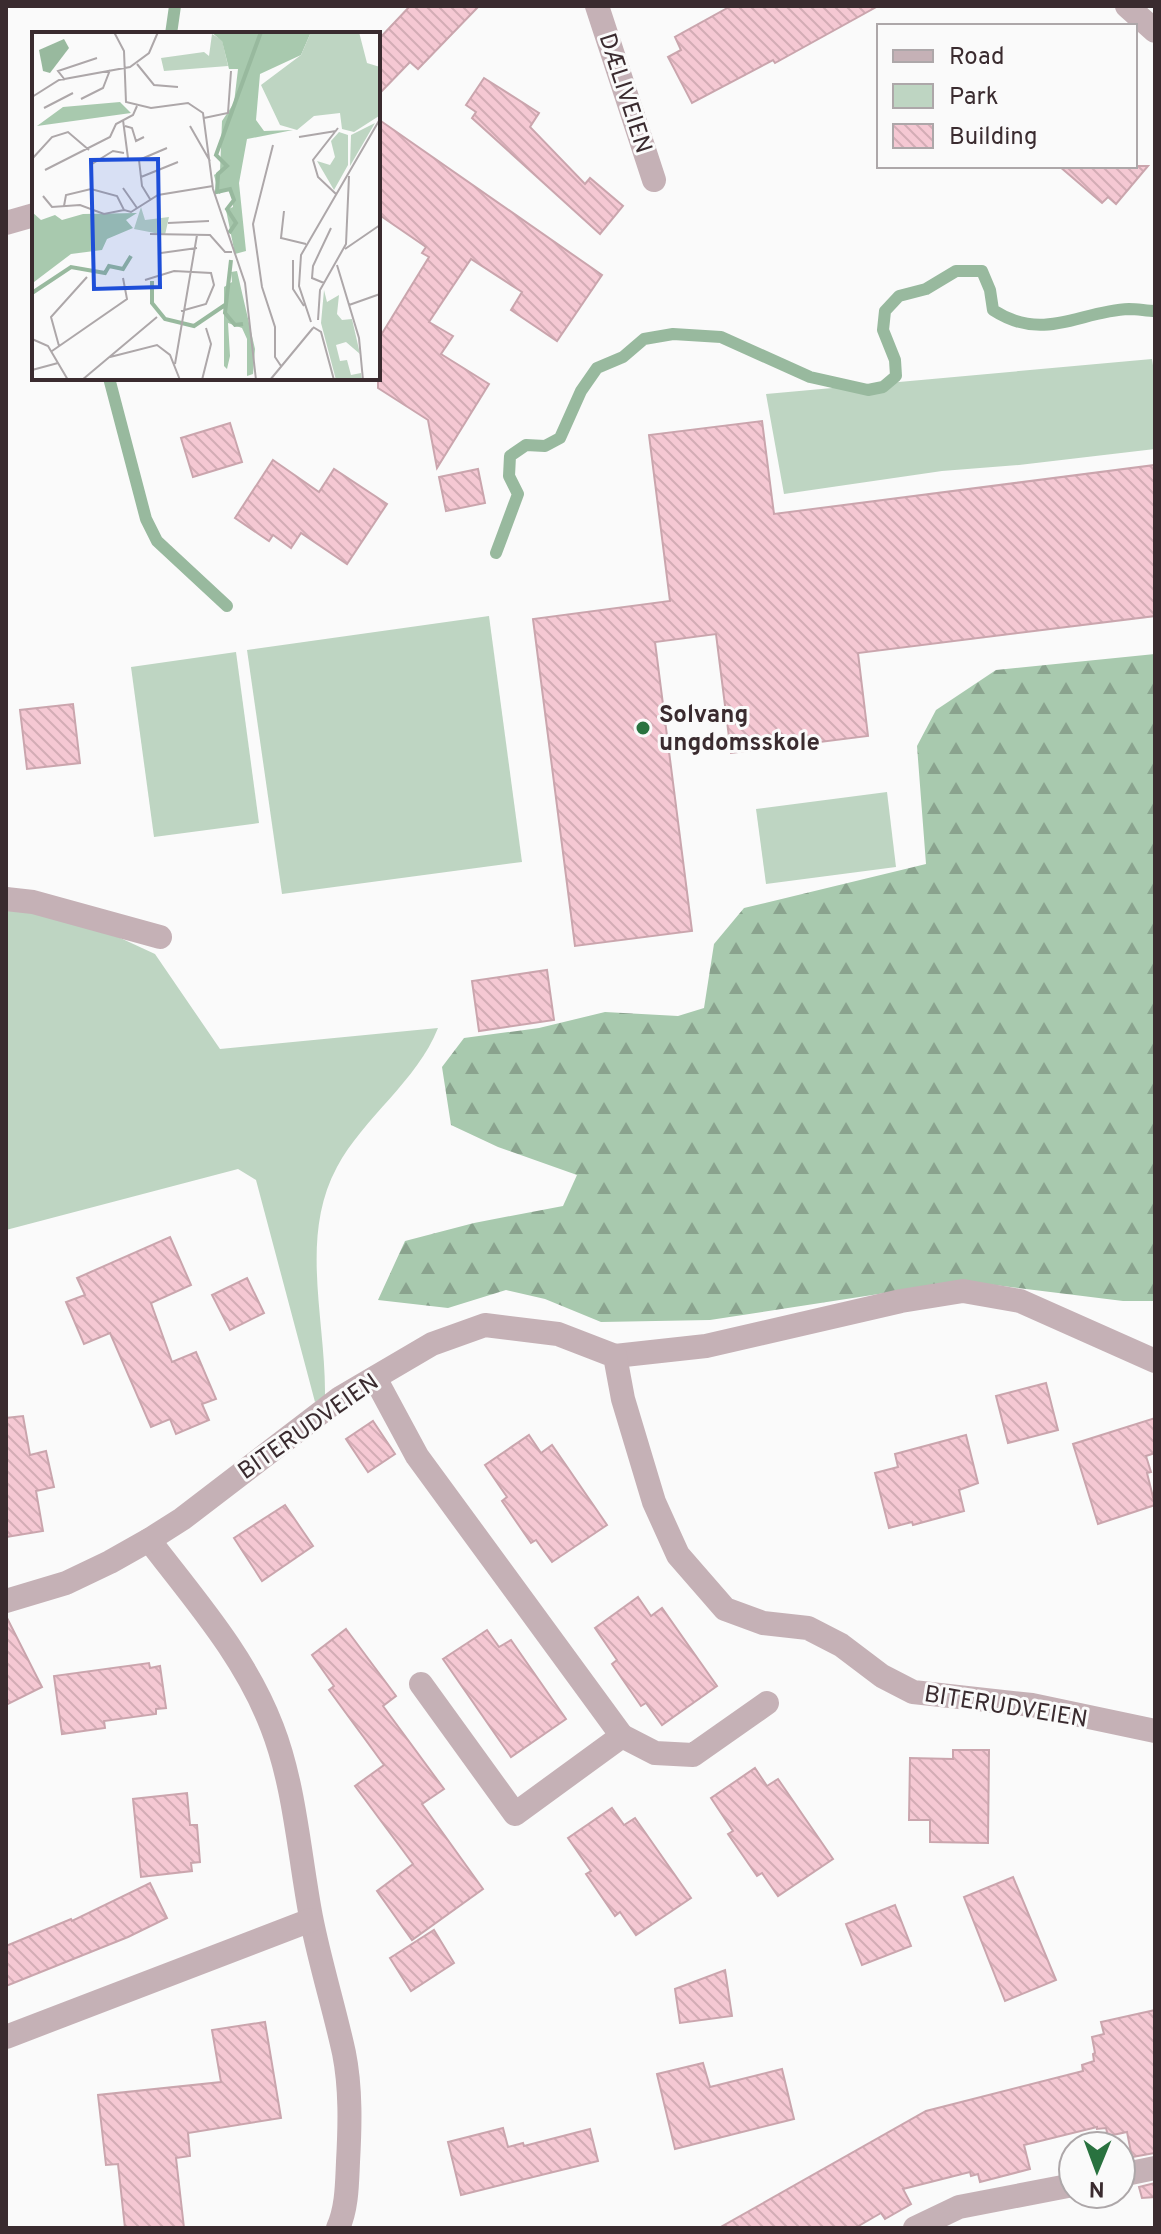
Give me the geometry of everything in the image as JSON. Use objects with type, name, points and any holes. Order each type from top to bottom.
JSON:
[{"type":"street","name":"DÆLIVEIEN","points":[[597,6],[654,180]]},
{"type":"street","points":[[1127,6],[1155,31]]},
{"type":"street","points":[[6,223],[32,216]]},
{"type":"street","points":[[6,899],[33,902],[160,937]]},
{"type":"street","name":"BITERUDVEIEN","points":[[6,1601],[66,1583],[149,1540],[182,1519],[340,1398],[432,1344],[485,1325],[558,1334],[615,1356],[706,1346],[901,1301],[963,1291],[1020,1301],[1155,1361]]},
{"type":"street","name":"BITERUDVEIEN","points":[[615,1356],[623,1399],[654,1502],[678,1555],[725,1609],[763,1623],[808,1628],[841,1645],[882,1676],[913,1692],[1032,1705],[1155,1731]]},
{"type":"street","points":[[375,1378],[417,1456],[622,1736],[655,1753],[693,1755],[767,1703]]},
{"type":"street","points":[[149,1540],[229,1645],[272,1726],[284,1764],[311,1920],[344,2056],[349,2105],[346,2197],[338,2228]]},
{"type":"street","points":[[421,1684],[515,1814],[622,1736]]},
{"type":"street","points":[[6,2037],[311,1920]]},
{"type":"street","points":[[915,2228],[959,2207],[1057,2188]]},
{"type":"green space","points":[[1152,359],[1155,449],[942,471],[784,494],[766,394]]},
{"type":"green space","points":[[489,616],[522,862],[282,894],[247,650]]},
{"type":"green space","points":[[236,652],[259,823],[154,837],[131,667]]},
{"type":"green space","points":[[1155,654],[1155,1301],[1123,1301],[963,1281],[710,1320],[601,1322],[545,1299],[506,1290],[448,1308],[378,1300],[405,1241],[474,1223],[563,1206],[577,1175],[498,1147],[451,1125],[442,1067],[464,1038],[539,1028],[605,1012],[678,1016],[704,1008],[714,944],[744,908],[926,864],[917,746],[936,710],[996,670]]},
{"type":"green space","points":[[887,792],[896,867],[766,884],[756,809]]},
{"type":"green space","points":[[6,909],[103,930],[155,954],[220,1049],[438,1028],[417,1065],[348,1149],[326,1194],[319,1222],[317,1250],[325,1396],[315,1402],[256,1180],[238,1169],[6,1230]]},
{"type":"building","points":[[410,6],[479,6],[418,69],[410,62],[380,93],[380,38]]},
{"type":"building","points":[[731,6],[878,6],[775,63],[773,60],[692,103],[668,57],[681,50],[675,37]]},
{"type":"building","points":[[484,78],[539,113],[530,127],[585,184],[590,178],[623,206],[600,234],[472,118],[476,112],[466,105]]},
{"type":"building","points":[[380,120],[602,275],[557,341],[511,310],[522,292],[471,259],[429,322],[453,336],[441,354],[489,384],[437,468],[428,420],[378,388],[380,337],[429,257],[422,253],[426,247],[380,215]]},
{"type":"building","points":[[1148,166],[1116,204],[1108,197],[1102,203],[1061,168]]},
{"type":"building","points":[[762,421],[774,514],[1155,465],[1155,616],[858,653],[868,736],[731,753],[716,634],[655,642],[692,931],[575,946],[533,619],[670,601],[649,435]]},
{"type":"building","points":[[230,423],[242,462],[193,477],[181,438]]},
{"type":"building","points":[[273,460],[319,492],[334,469],[387,504],[347,564],[301,533],[291,548],[273,535],[269,541],[235,518]]},
{"type":"building","points":[[478,469],[485,503],[446,511],[439,477]]},
{"type":"building","points":[[73,704],[80,763],[27,769],[20,710]]},
{"type":"building","points":[[547,970],[554,1020],[479,1031],[472,981]]},
{"type":"building","points":[[170,1237],[191,1285],[151,1303],[172,1362],[196,1352],[216,1399],[202,1404],[209,1420],[176,1434],[170,1419],[151,1427],[110,1333],[84,1344],[66,1302],[85,1295],[77,1278]]},
{"type":"building","points":[[247,1278],[264,1313],[230,1330],[212,1295]]},
{"type":"building","points":[[1046,1383],[1058,1430],[1008,1443],[996,1396]]},
{"type":"building","points":[[23,1416],[30,1455],[46,1451],[54,1487],[36,1491],[43,1531],[6,1537],[6,1418]]},
{"type":"building","points":[[1155,1418],[1155,1453],[1146,1456],[1155,1505],[1098,1524],[1073,1444]]},
{"type":"building","points":[[373,1421],[395,1454],[368,1472],[346,1439]]},
{"type":"building","points":[[529,1435],[541,1453],[552,1445],[607,1525],[552,1562],[536,1540],[531,1543],[502,1501],[507,1497],[485,1465]]},
{"type":"building","points":[[966,1435],[978,1483],[959,1490],[964,1511],[889,1528],[875,1473],[898,1467],[895,1454]]},
{"type":"building","points":[[285,1505],[313,1546],[262,1581],[234,1538]]},
{"type":"building","points":[[638,1597],[651,1616],[662,1608],[717,1686],[662,1725],[646,1703],[641,1706],[612,1664],[617,1660],[595,1628]]},
{"type":"building","points":[[6,1616],[42,1687],[6,1705]]},
{"type":"building","points":[[346,1629],[396,1696],[383,1706],[444,1789],[422,1804],[483,1889],[412,1940],[377,1891],[413,1864],[355,1786],[384,1765],[329,1690],[334,1686],[312,1655]]},
{"type":"building","points":[[487,1630],[499,1647],[511,1640],[566,1719],[511,1757],[443,1659]]},
{"type":"building","points":[[149,1663],[150,1668],[160,1666],[166,1708],[156,1709],[156,1714],[104,1721],[105,1728],[62,1734],[54,1676]]},
{"type":"building","points":[[953,1750],[989,1750],[988,1843],[930,1842],[930,1820],[909,1820],[910,1758],[953,1759]]},
{"type":"building","points":[[755,1768],[767,1786],[778,1779],[833,1859],[778,1896],[762,1873],[757,1876],[728,1834],[733,1831],[711,1798]]},
{"type":"building","points":[[187,1793],[190,1825],[197,1825],[200,1862],[191,1863],[192,1871],[141,1877],[133,1799]]},
{"type":"building","points":[[612,1808],[624,1825],[635,1818],[691,1898],[636,1935],[620,1912],[615,1916],[586,1874],[591,1871],[568,1838]]},
{"type":"building","points":[[1013,1877],[1056,1980],[1005,2001],[964,1897]]},
{"type":"building","points":[[150,1883],[167,1918],[6,1986],[6,1946],[72,1921]]},
{"type":"building","points":[[895,1905],[911,1946],[862,1965],[846,1924]]},
{"type":"building","points":[[434,1930],[454,1963],[411,1991],[390,1958]]},
{"type":"building","points":[[725,1970],[732,2016],[680,2023],[675,1989]]},
{"type":"building","points":[[1155,2010],[1155,2153],[1137,2156],[1137,2130],[1097,2127],[1057,2130],[1057,2137],[1024,2145],[1030,2169],[980,2182],[978,2174],[971,2176],[970,2172],[903,2189],[911,2204],[885,2219],[881,2213],[855,2228],[719,2228],[926,2111],[1083,2071],[1082,2065],[1094,2061],[1092,2037],[1104,2034],[1101,2022]]},
{"type":"building","points":[[265,2022],[281,2118],[188,2133],[190,2156],[176,2158],[184,2228],[125,2228],[118,2164],[106,2165],[98,2095],[221,2082],[212,2030]]},
{"type":"building","points":[[703,2063],[710,2087],[782,2069],[794,2119],[675,2149],[657,2074]]},
{"type":"building","points":[[503,2128],[508,2147],[523,2143],[524,2146],[590,2129],[598,2161],[461,2195],[448,2142]]},
{"type":"building","points":[[1155,2183],[1155,2197],[1142,2198],[1139,2187]]},
{"type":"waterway","points":[[171,32],[175,6]]},
{"type":"waterway","points":[[496,553],[518,494],[509,476],[510,456],[526,445],[545,446],[560,438],[581,391],[597,368],[623,357],[644,339],[673,334],[721,337],[810,377],[868,390],[883,387],[896,376],[895,360],[883,330],[885,311],[899,296],[926,289],[956,271],[982,271],[990,290],[993,310],[1011,320],[1029,324],[1061,323],[1129,309],[1155,311]]},
{"type":"waterway","points":[[110,380],[146,519],[157,541],[227,606]]},
{"type":"place","name":"Solvang ungdomsskole","points":[[643,728]]}]
